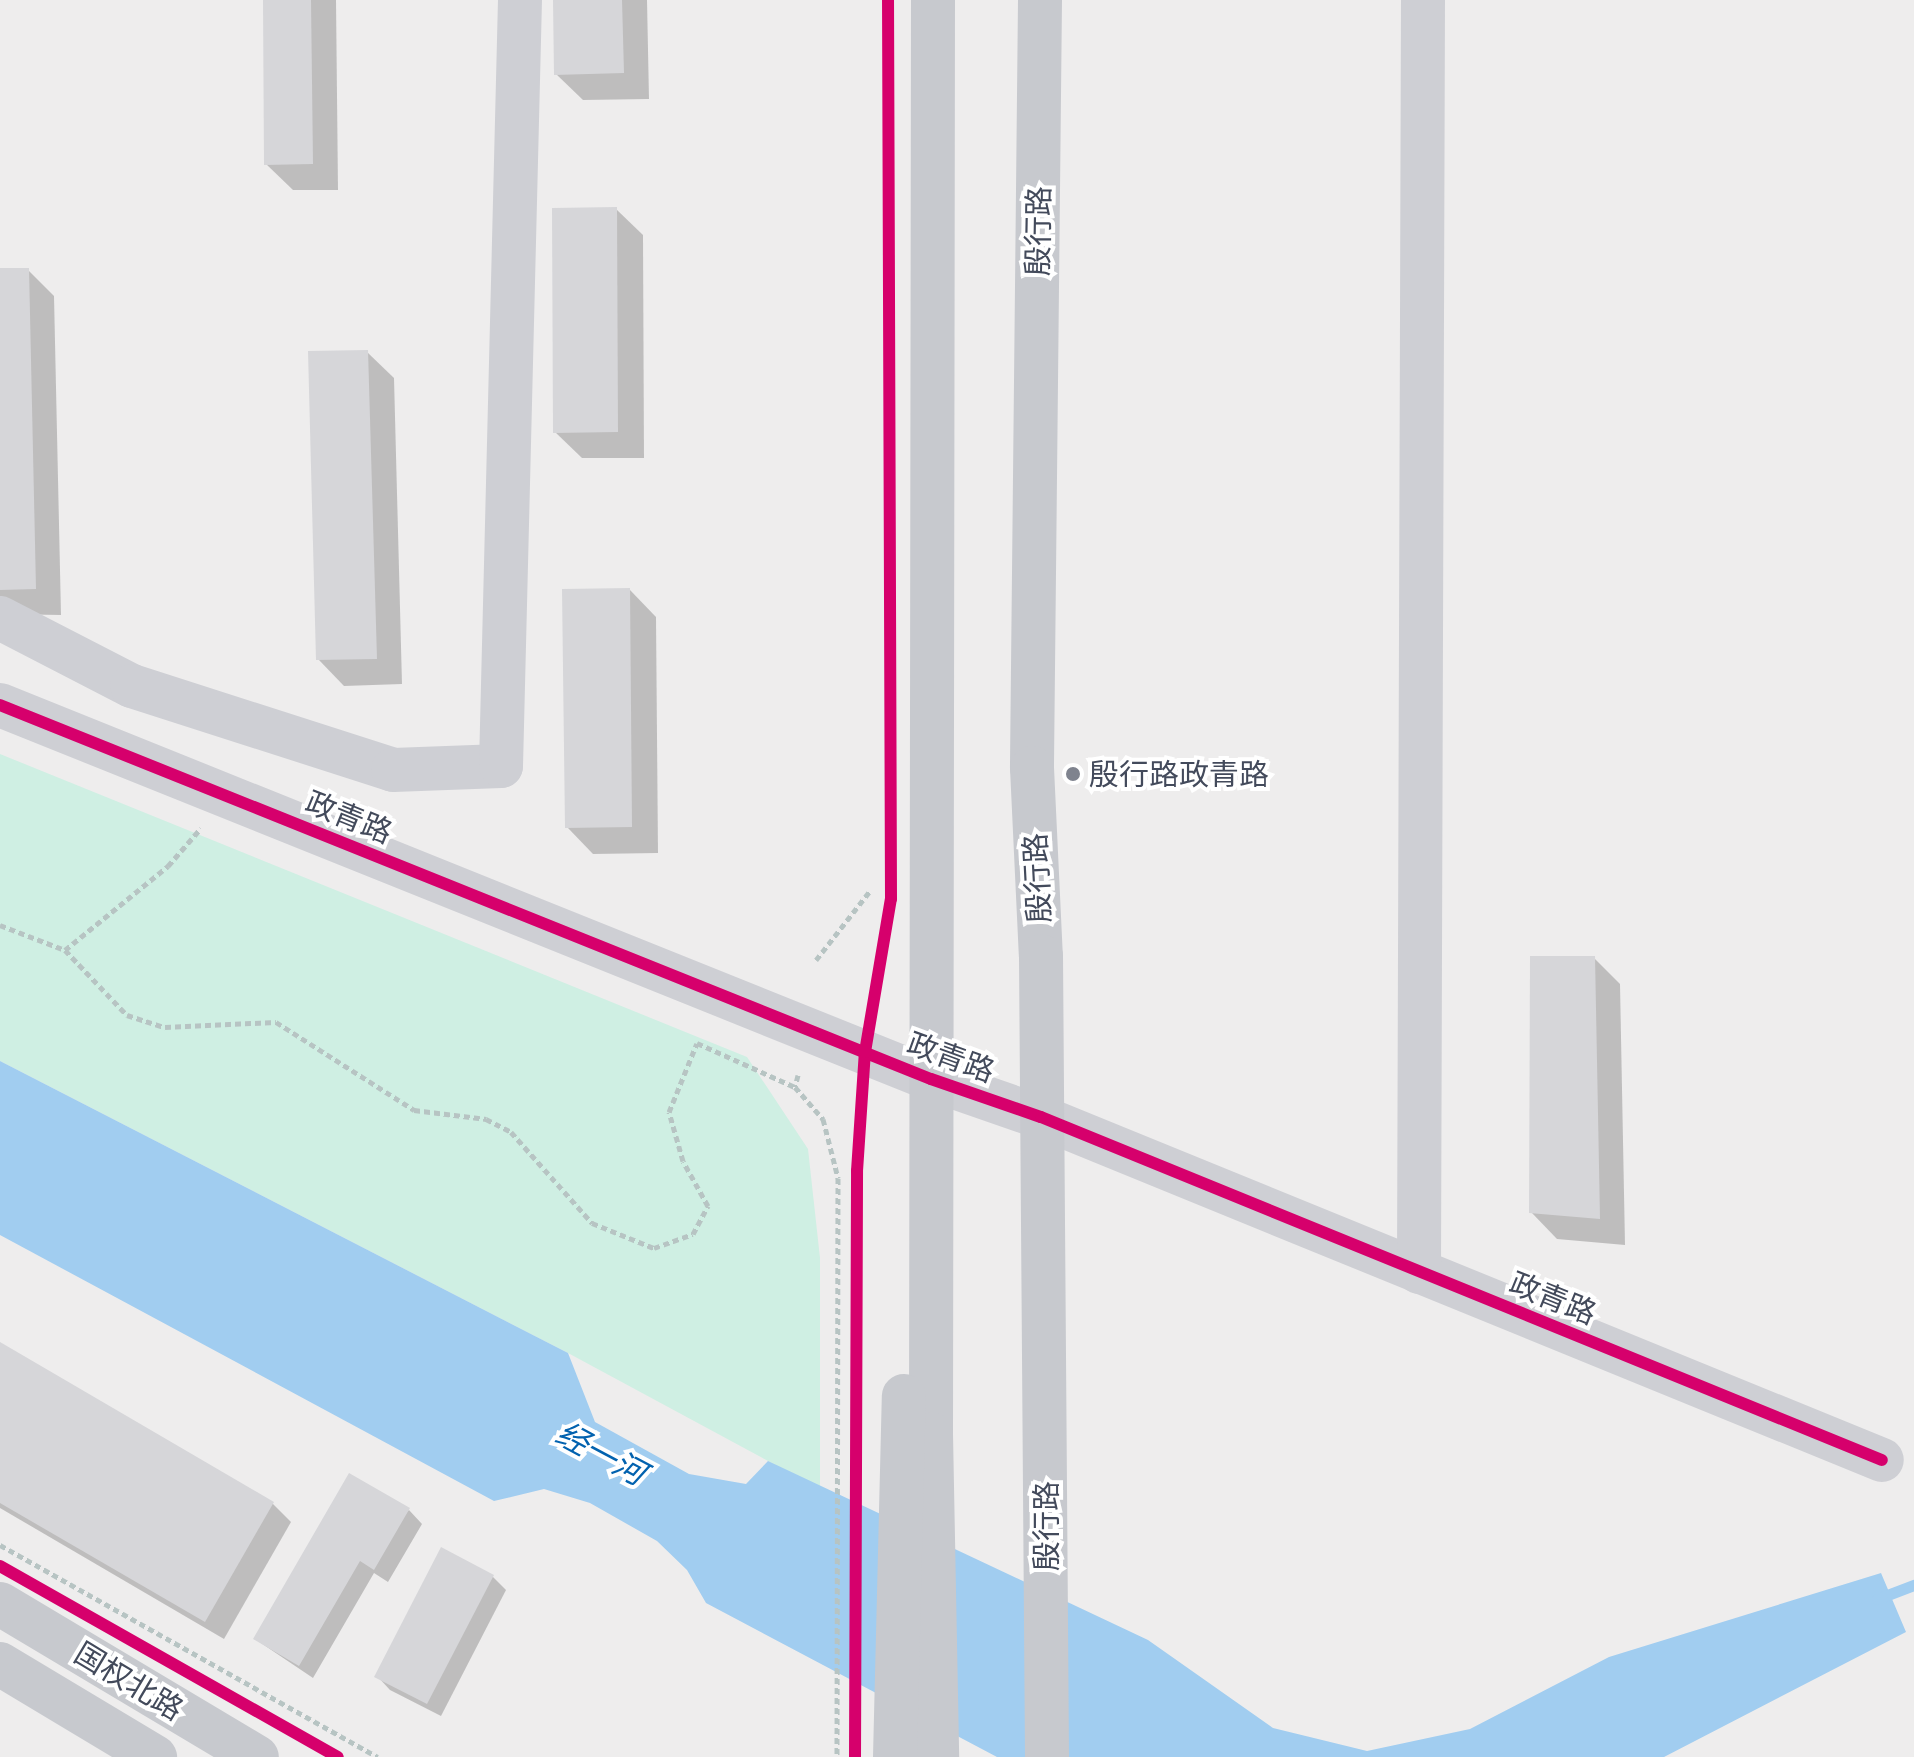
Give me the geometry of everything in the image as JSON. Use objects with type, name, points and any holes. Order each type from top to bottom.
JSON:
[{"type":"main road","points":[[895,1746],[916,1430],[932,1280],[933,0]]},
{"type":"main road","name":"殷行路","points":[[1040,0],[1032,768],[1041,1117],[1047,1757]]},
{"type":"main road","points":[[916,1430],[937,1757]]},
{"type":"main road","name":"国权北路","points":[[0,1604],[257,1757]]},
{"type":"main road","name":"国权北路","points":[[0,1664],[155,1757]]},
{"type":"street","points":[[0,618],[132,686],[393,770],[501,766],[520,0]]},
{"type":"street","points":[[1419,1272],[1423,0]]},
{"type":"street","name":"政青路","points":[[0,705],[931,1079],[1041,1117],[1882,1460]]},
{"type":"path","points":[[65,950],[168,866],[228,797]]},
{"type":"path","points":[[816,960],[870,891]]},
{"type":"path","points":[[0,925],[65,950],[127,1015],[165,1027],[276,1022],[414,1110],[486,1119],[511,1132],[592,1223],[654,1248],[693,1234],[708,1206],[683,1161],[669,1112],[697,1043],[795,1087],[823,1119],[838,1178],[837,1757]]},
{"type":"path","points":[[795,1087],[798,1075]]},
{"type":"path","points":[[0,1545],[378,1757]]},
{"type":"green space","points":[[0,754],[747,1057],[808,1149],[820,1258],[820,1489],[568,1353],[0,1061]]},
{"type":"water","name":"经一河","points":[[0,1061],[568,1353],[595,1422],[689,1474],[746,1484],[768,1461],[1148,1640],[1273,1728],[1367,1751],[1470,1729],[1609,1657],[1881,1573],[1906,1632],[1664,1757],[997,1757],[706,1603],[687,1570],[657,1541],[590,1503],[544,1489],[494,1501],[0,1235]]},
{"type":"building","points":[[263,0],[311,0],[313,164],[264,165]]},
{"type":"building","points":[[553,0],[622,0],[624,73],[554,75]]},
{"type":"building","points":[[617,207],[618,432],[553,433],[552,208]]},
{"type":"building","points":[[0,268],[29,268],[36,589],[0,590]]},
{"type":"building","points":[[368,350],[377,659],[316,660],[308,351]]},
{"type":"building","points":[[630,588],[632,827],[565,828],[562,589]]},
{"type":"building","points":[[1530,956],[1595,956],[1600,1219],[1529,1213]]},
{"type":"building","points":[[0,1342],[274,1502],[205,1622],[0,1503]]},
{"type":"building","points":[[349,1473],[410,1508],[374,1570],[360,1561],[299,1666],[253,1639]]},
{"type":"building","points":[[441,1547],[494,1575],[427,1704],[374,1677]]},
{"type":"waterway","points":[[1877,1599],[1914,1585]]},
{"type":"cycle path","points":[[855,1757],[857,1171],[865,1052],[891,899],[888,0]]},
{"type":"cycle path","points":[[0,705],[931,1079],[1041,1117],[1882,1460]]},
{"type":"cycle path","points":[[0,1566],[338,1757]]},
{"type":"place","name":"殷行路政青路","points":[[1073,774]]}]
